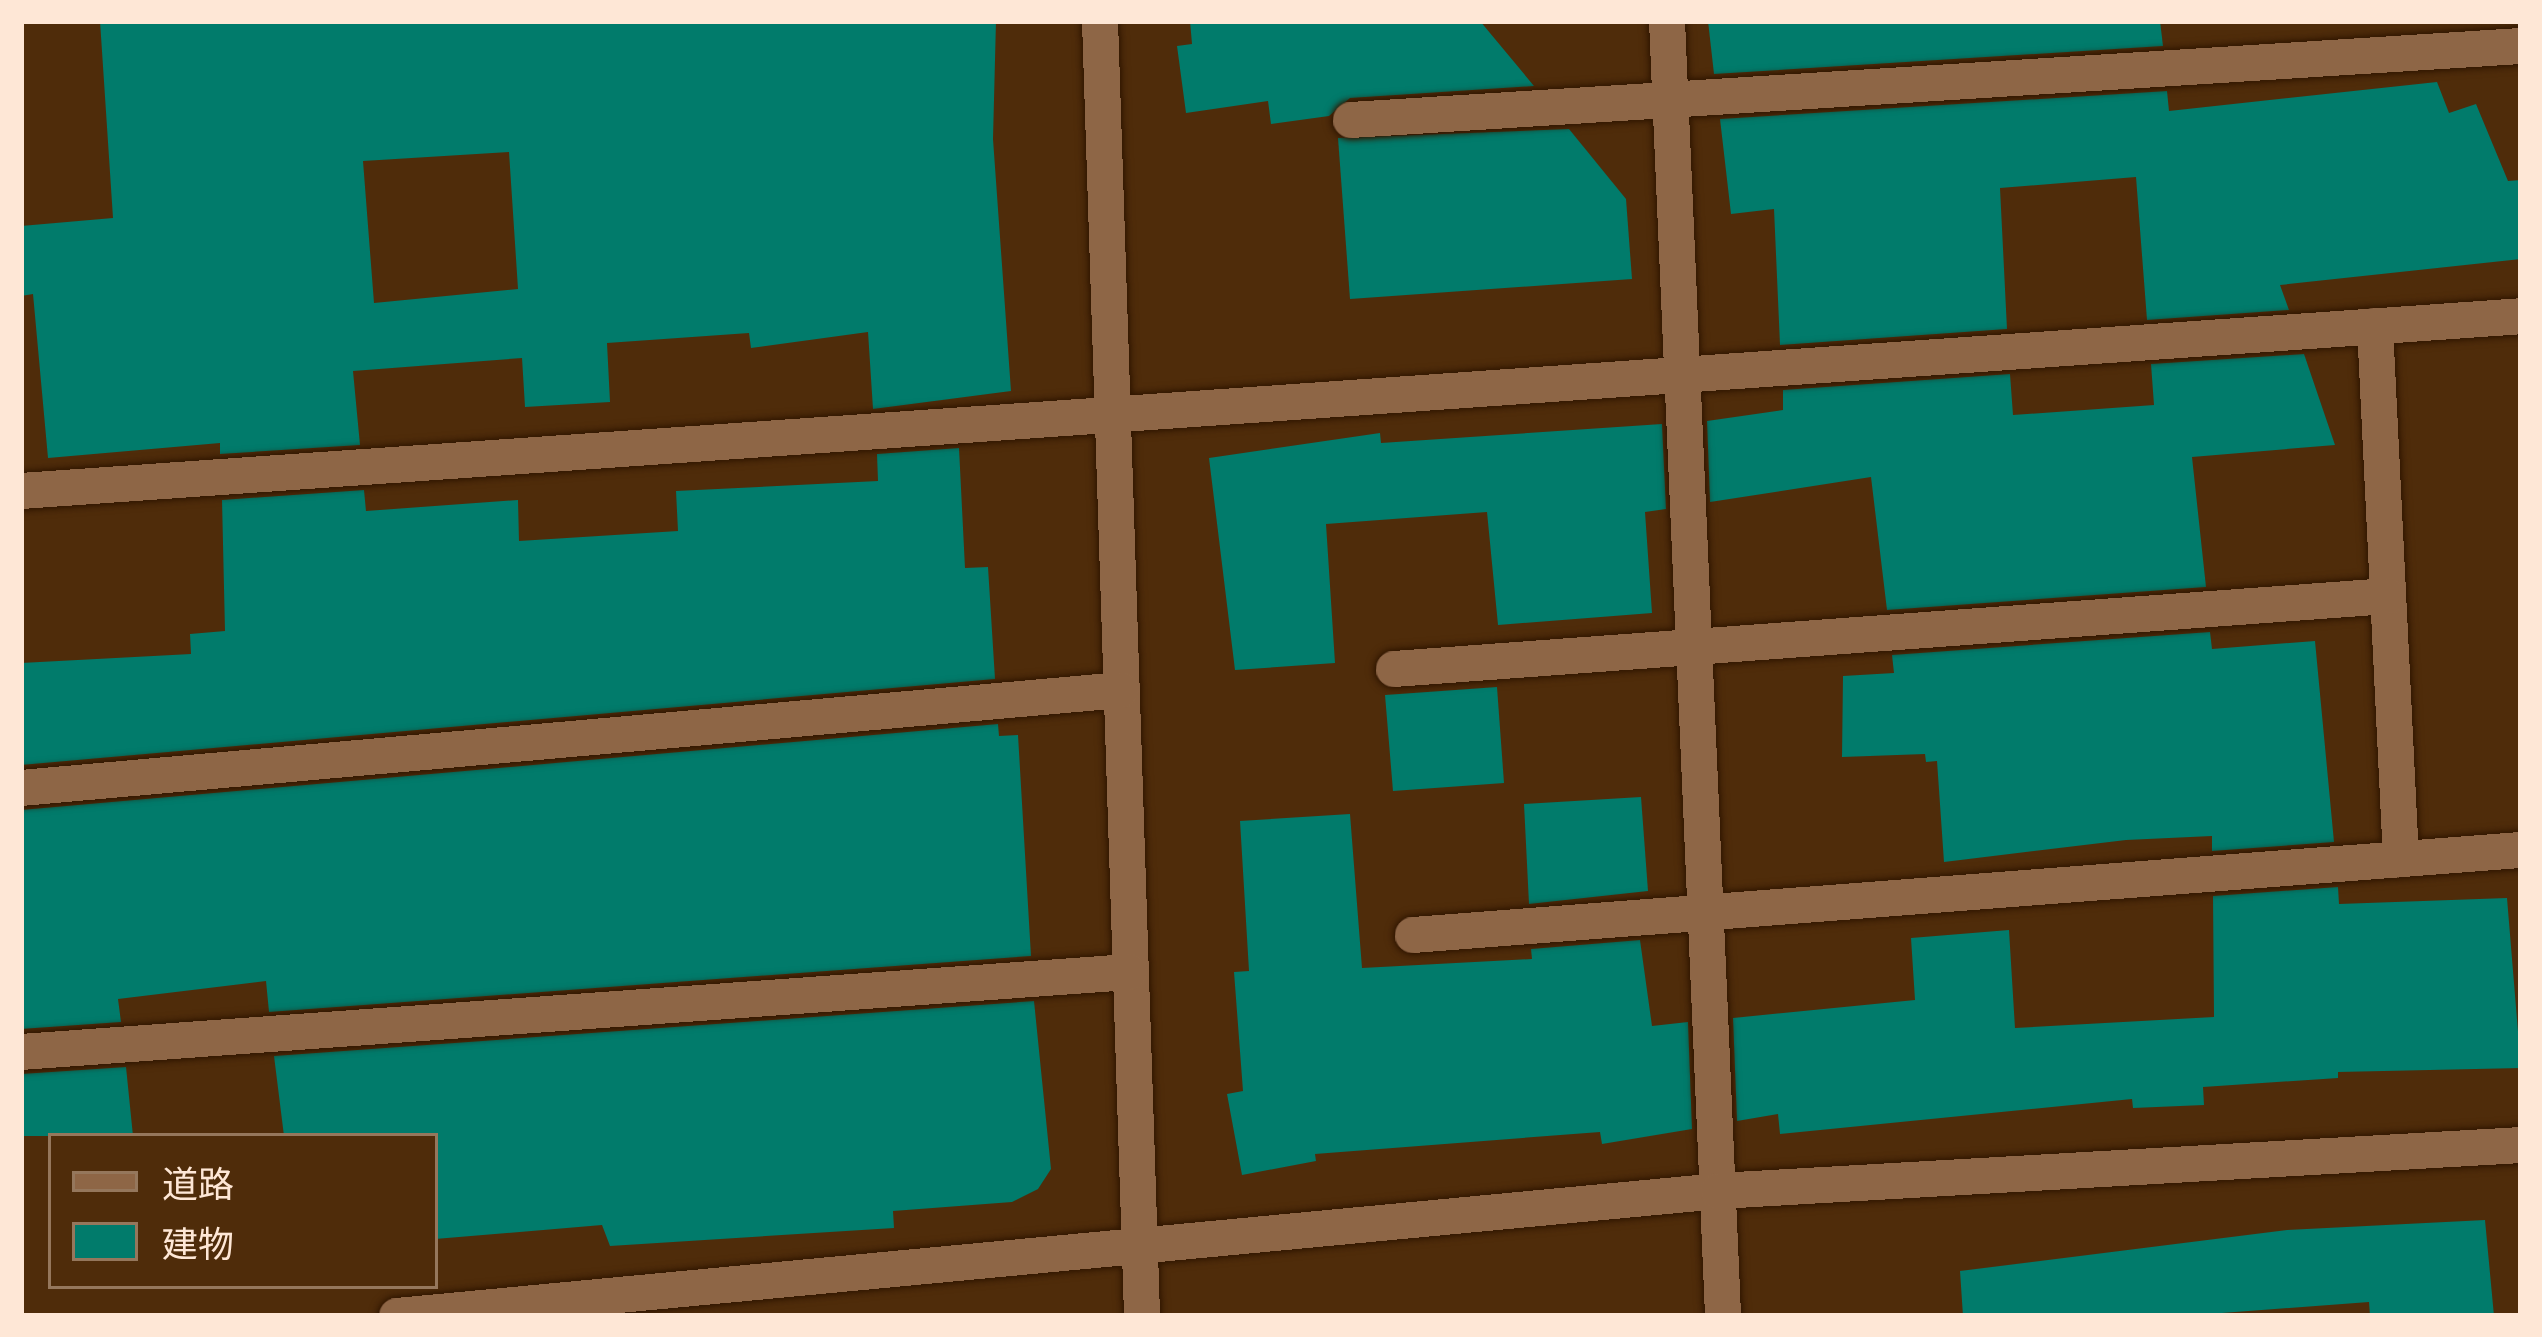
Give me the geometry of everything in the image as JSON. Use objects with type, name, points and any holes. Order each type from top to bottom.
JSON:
[{"type":"street","points":[[1100,21],[1142,1316]]},
{"type":"street","points":[[1667,21],[1723,1316]]},
{"type":"street","points":[[1351,120],[1670,95],[2521,46]]},
{"type":"street","points":[[21,491],[1113,420],[1683,372],[2521,316]]},
{"type":"street","points":[[2374,326],[2401,859]]},
{"type":"street","points":[[1394,669],[1694,642],[2387,596]]},
{"type":"street","points":[[21,788],[1121,690]]},
{"type":"street","points":[[1414,935],[2521,850]]},
{"type":"street","points":[[21,1052],[1129,972]]},
{"type":"street","points":[[397,1316],[1719,1191],[2521,1145]]},
{"type":"building","points":[[100,21],[996,21],[993,139],[1011,391],[873,409],[868,332],[751,348],[749,333],[607,343],[610,402],[525,407],[522,358],[353,371],[360,445],[220,454],[220,443],[48,458],[33,294],[21,296],[21,226],[113,218]],"holes":[[[509,152],[518,289],[374,303],[363,161]]]},
{"type":"building","points":[[1190,21],[1480,21],[1534,86],[1350,98],[1329,116],[1271,124],[1268,101],[1186,113],[1177,46],[1192,44]]},
{"type":"building","points":[[1708,21],[2160,21],[2163,46],[1714,74]]},
{"type":"building","points":[[2437,82],[2449,113],[2476,104],[2508,181],[2521,180],[2521,259],[2280,285],[2289,310],[2147,320],[2136,177],[2000,188],[2007,329],[1780,345],[1774,209],[1731,214],[1720,119],[2167,91],[2169,111]]},
{"type":"building","points":[[1569,129],[1626,199],[1632,279],[1350,299],[1338,138]]},
{"type":"building","points":[[2304,354],[2335,445],[2192,457],[2206,587],[1887,610],[1871,477],[1710,502],[1707,421],[1783,410],[1783,390],[2010,374],[2013,415],[2154,405],[2151,364]]},
{"type":"building","points":[[1662,424],[1666,509],[1645,512],[1652,613],[1498,625],[1487,512],[1326,524],[1335,663],[1235,670],[1209,458],[1380,433],[1381,443]]},
{"type":"building","points":[[959,448],[965,568],[988,567],[995,679],[21,765],[21,663],[191,654],[190,634],[225,631],[222,500],[364,490],[366,511],[518,500],[519,541],[678,531],[676,491],[878,481],[877,454]]},
{"type":"building","points":[[2210,632],[2212,649],[2315,641],[2334,842],[2212,851],[2212,836],[2126,840],[1944,862],[1937,761],[1926,762],[1925,754],[1842,757],[1843,676],[1894,673],[1892,655]]},
{"type":"building","points":[[1497,687],[1504,783],[1393,791],[1385,695]]},
{"type":"building","points":[[998,724],[999,736],[1018,735],[1031,956],[269,1012],[266,981],[118,999],[121,1022],[21,1029],[21,810]]},
{"type":"building","points":[[1641,797],[1648,891],[1529,904],[1524,804]]},
{"type":"building","points":[[1350,814],[1362,968],[1532,959],[1531,949],[1640,940],[1652,1026],[1688,1022],[1692,1129],[1602,1144],[1600,1132],[1315,1154],[1316,1161],[1242,1175],[1227,1094],[1243,1091],[1234,972],[1249,971],[1240,821]]},
{"type":"building","points":[[2338,887],[2339,904],[2507,898],[2521,1068],[2338,1072],[2338,1078],[2203,1087],[2204,1105],[2133,1108],[2132,1099],[1780,1134],[1778,1114],[1737,1121],[1733,1018],[1915,1000],[1911,938],[2009,930],[2015,1028],[2214,1017],[2213,896]]},
{"type":"building","points":[[1034,1001],[1051,1169],[1038,1189],[1012,1202],[893,1211],[894,1228],[610,1246],[602,1225],[438,1239],[438,1133],[284,1133],[274,1056]]},
{"type":"building","points":[[126,1067],[133,1133],[21,1136],[21,1074]]},
{"type":"building","points":[[2485,1220],[2494,1316],[2370,1316],[2369,1302],[2182,1316],[1963,1316],[1960,1271],[2287,1230]]}]
